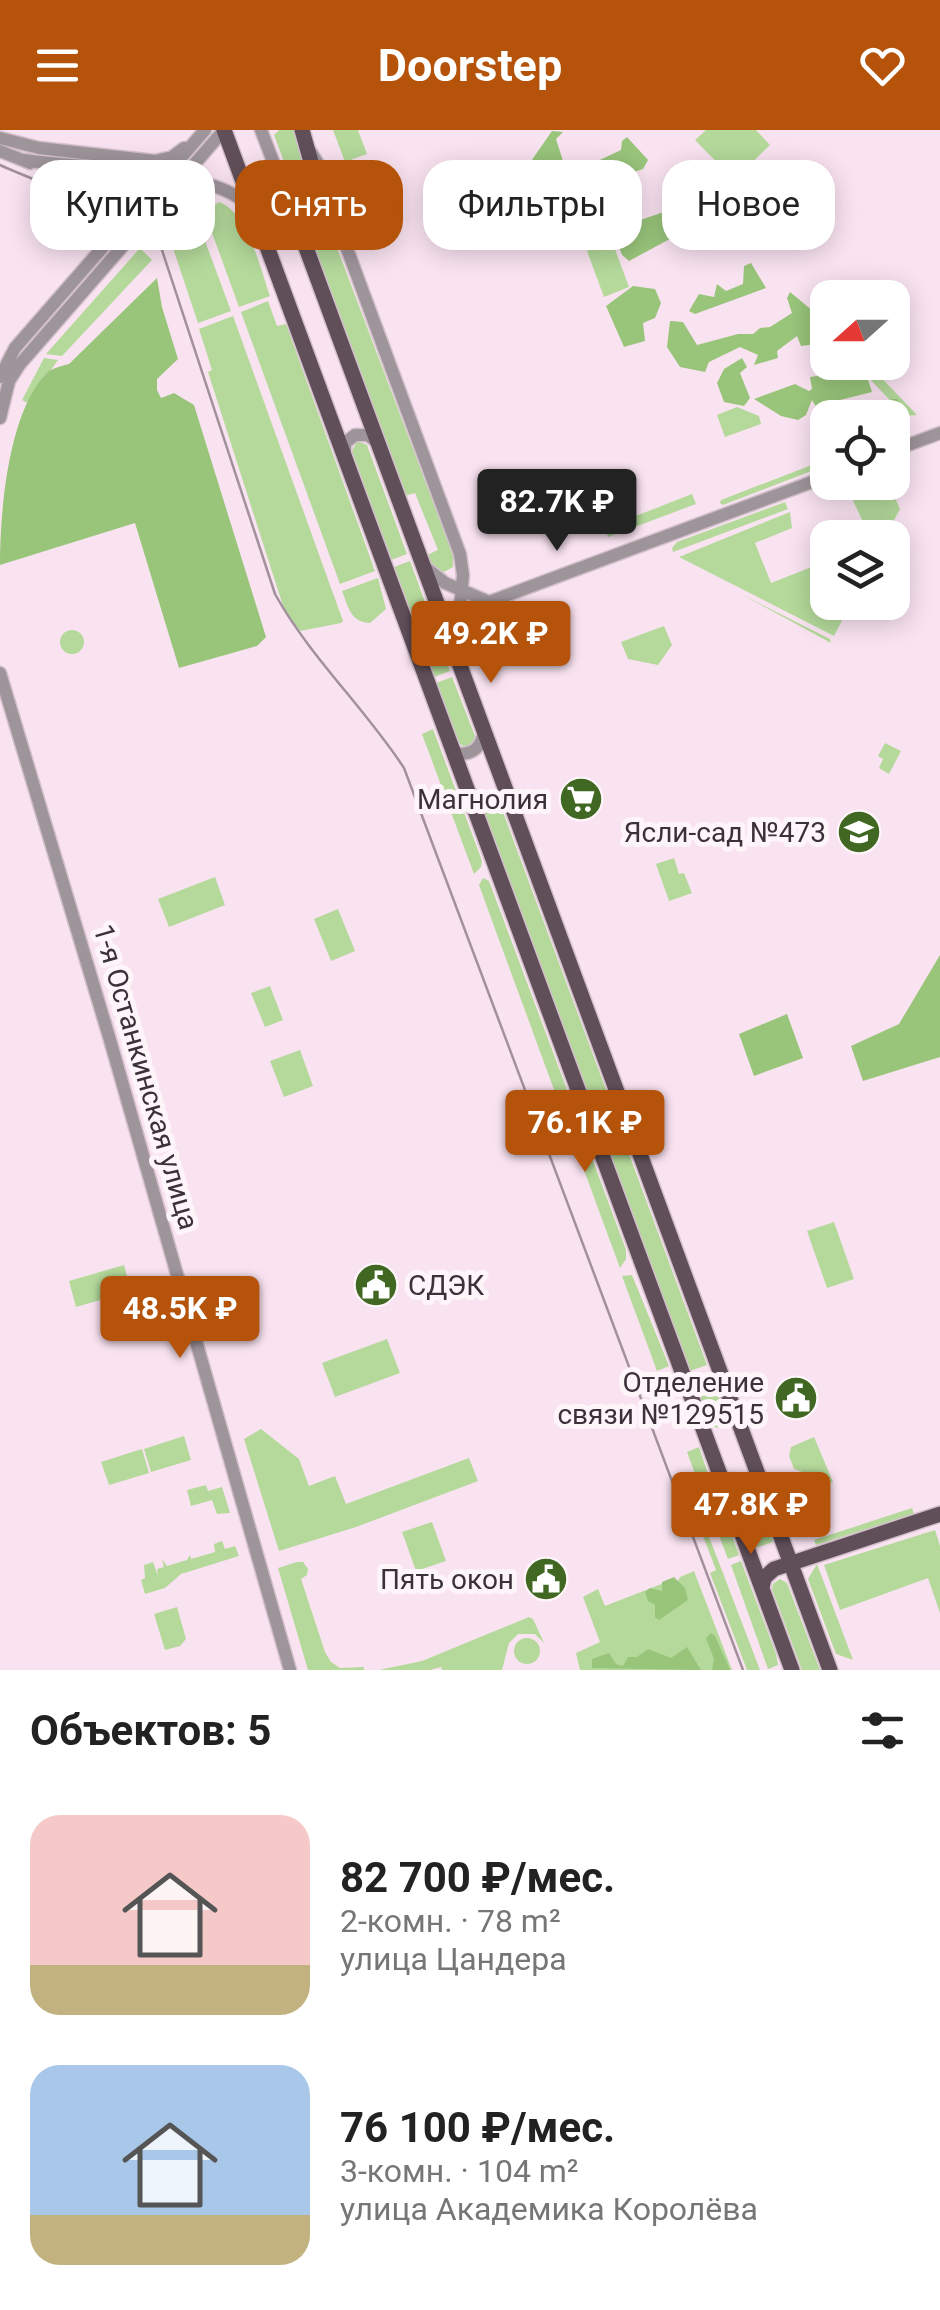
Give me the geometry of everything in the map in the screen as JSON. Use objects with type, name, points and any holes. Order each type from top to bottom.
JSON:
[{"type":"main road","points":[[224,130],[235,160]]},
{"type":"main road","points":[[269,250],[792,1670]]},
{"type":"main road","points":[[307,250],[830,1670]]},
{"type":"main road","points":[[762,1588],[768,1573],[940,1514]]},
{"type":"street","points":[[0,138],[39,148],[155,160],[172,157],[205,130]]},
{"type":"street","points":[[180,160],[205,130]]},
{"type":"street","points":[[198,160],[224,130]]},
{"type":"street","points":[[261,130],[273,160]]},
{"type":"street","points":[[304,137],[325,175],[339,227],[460,554],[462,590],[456,656]]},
{"type":"street","points":[[0,151],[30,163]]},
{"type":"street","points":[[24,160],[30,161]]},
{"type":"street","points":[[0,377],[15,348],[102,250]]},
{"type":"street","points":[[0,418],[9,381],[20,364],[119,250]]},
{"type":"street","points":[[910,444],[940,433]]},
{"type":"street","points":[[345,456],[345,443],[355,435],[368,435],[378,443]]},
{"type":"street","points":[[460,623],[489,602],[810,483]]},
{"type":"street","points":[[420,557],[436,578],[489,602]]},
{"type":"street","name":"1-я Останкинская улица","points":[[0,673],[107,1030],[290,1670]]},
{"type":"street","points":[[450,746],[459,754],[471,752],[480,744],[484,732]]},
{"type":"green space","points":[[279,130],[296,130],[306,160],[283,160],[274,135]]},
{"type":"green space","points":[[333,130],[358,130],[367,154],[344,160]]},
{"type":"green space","points":[[706,130],[756,130],[770,145],[755,160],[714,160],[695,140]]},
{"type":"green space","points":[[552,131],[563,132],[556,139],[563,160],[532,160]]},
{"type":"green space","points":[[627,137],[648,160],[643,169],[642,160],[600,160],[621,150]]},
{"type":"green space","points":[[219,202],[235,214],[235,250],[254,250],[270,296],[239,307],[215,241],[215,205]]},
{"type":"green space","points":[[662,213],[662,243],[629,261],[620,250],[642,250],[642,219]]},
{"type":"green space","points":[[138,250],[152,260],[62,356],[46,354]]},
{"type":"green space","points":[[174,250],[208,250],[231,311],[198,323]]},
{"type":"green space","points":[[316,250],[338,250],[453,555],[453,567],[444,572],[431,566],[427,555],[438,550],[415,493],[405,496]]},
{"type":"green space","points":[[615,250],[629,287],[604,297],[587,251]]},
{"type":"green space","points":[[751,263],[766,288],[695,314],[689,311],[699,294],[714,297],[717,284],[726,291],[743,284],[744,266]]},
{"type":"green space","points":[[157,278],[178,359],[157,379],[157,390],[161,398],[174,393],[194,405],[266,637],[257,646],[179,668],[135,523],[0,565],[9,463],[34,389],[48,372],[69,364]]},
{"type":"green space","points":[[633,286],[655,289],[661,303],[655,318],[643,323],[645,341],[624,347],[606,306]]},
{"type":"green space","points":[[790,292],[810,309],[810,345],[801,346],[797,336],[777,351],[778,358],[754,365],[758,355],[740,347],[709,362],[705,372],[680,367],[667,347],[670,321],[683,322],[697,345],[753,334],[792,313],[787,298]]},
{"type":"green space","points":[[268,301],[277,326],[286,324],[375,571],[340,584],[241,312]]},
{"type":"green space","points":[[233,316],[341,623],[300,631],[285,612],[208,372],[212,370],[199,329]]},
{"type":"green space","points":[[44,358],[58,360],[27,403],[22,400]]},
{"type":"green space","points":[[742,358],[747,367],[740,373],[750,398],[744,406],[724,402],[717,383],[724,369]]},
{"type":"green space","points":[[810,380],[868,380],[872,392],[840,400],[810,400],[806,415],[798,420],[781,416],[754,399],[795,384],[812,389]]},
{"type":"green space","points":[[871,380],[883,380],[903,400],[890,400]]},
{"type":"green space","points":[[737,407],[759,416],[761,424],[725,437],[717,415]]},
{"type":"green space","points":[[357,441],[367,445],[407,554],[391,560],[352,451]]},
{"type":"green space","points":[[810,466],[810,472],[723,505],[721,500]]},
{"type":"green space","points":[[692,494],[696,504],[608,537],[605,528]]},
{"type":"green space","points":[[853,500],[896,500],[900,509],[894,520],[862,520]]},
{"type":"green space","points":[[785,502],[788,509],[673,552],[677,542]]},
{"type":"green space","points":[[790,512],[792,528],[755,543],[771,583],[810,568],[810,620],[842,620],[834,636],[679,557]]},
{"type":"green space","points":[[410,561],[450,671],[434,677],[394,567]]},
{"type":"green space","points":[[378,578],[386,609],[370,623],[358,620],[342,591]]},
{"type":"green space","points":[[739,593],[830,639],[831,643]]},
{"type":"green space","points":[[664,626],[672,645],[658,665],[628,659],[621,642]]},
{"type":"green space","points":[[72,630],[84,642],[72,654],[60,642]]},
{"type":"green space","points":[[452,677],[475,736],[471,745],[465,747],[457,742],[436,683]]},
{"type":"green space","points":[[433,729],[482,861],[474,874],[422,734]]},
{"type":"green space","points":[[885,743],[901,751],[889,774],[879,768],[883,759],[878,756]]},
{"type":"green space","points":[[489,792],[497,796],[625,1141],[608,1147],[480,803],[481,796]]},
{"type":"green space","points":[[674,858],[692,893],[669,901],[656,864]]},
{"type":"green space","points":[[215,877],[225,905],[169,927],[158,899]]},
{"type":"green space","points":[[483,878],[489,881],[591,1154],[579,1158],[479,885]]},
{"type":"green space","points":[[338,909],[355,951],[331,961],[314,919]]},
{"type":"green space","points":[[940,955],[940,1057],[863,1081],[851,1046],[899,1024]]},
{"type":"green space","points":[[270,986],[283,1020],[265,1027],[251,993]]},
{"type":"green space","points":[[787,1014],[803,1058],[754,1076],[739,1034]]},
{"type":"green space","points":[[300,1050],[313,1086],[284,1097],[270,1061]]},
{"type":"green space","points":[[626,1146],[707,1365],[690,1371],[609,1152]]},
{"type":"green space","points":[[592,1158],[626,1250],[620,1268],[581,1162]]},
{"type":"green space","points":[[834,1222],[854,1279],[827,1288],[807,1231]]},
{"type":"green space","points":[[124,1265],[131,1291],[76,1307],[69,1281]]},
{"type":"green space","points":[[632,1275],[669,1366],[657,1371],[622,1276]]},
{"type":"green space","points":[[387,1339],[400,1373],[335,1397],[322,1363]]},
{"type":"green space","points":[[714,1383],[726,1418],[717,1428],[709,1423],[697,1389]]},
{"type":"green space","points":[[261,1429],[299,1459],[309,1486],[335,1476],[346,1504],[469,1458],[478,1481],[279,1551],[244,1439]]},
{"type":"green space","points":[[184,1436],[191,1460],[151,1472],[144,1449]]},
{"type":"green space","points":[[814,1437],[833,1482],[804,1493],[799,1482],[805,1473],[794,1469],[789,1456],[791,1447]]},
{"type":"green space","points":[[699,1447],[710,1480],[700,1488],[687,1452]]},
{"type":"green space","points":[[142,1449],[149,1473],[109,1485],[101,1462]]},
{"type":"green space","points":[[738,1474],[748,1477],[773,1542],[755,1548],[732,1484]]},
{"type":"green space","points":[[206,1485],[208,1491],[222,1487],[230,1513],[217,1514],[212,1500],[191,1506],[187,1490]]},
{"type":"green space","points":[[712,1495],[719,1500],[739,1555],[728,1559],[704,1497]]},
{"type":"green space","points":[[695,1500],[760,1670],[747,1670],[710,1573],[716,1570],[690,1502]]},
{"type":"green space","points":[[912,1508],[914,1514],[816,1545],[814,1540]]},
{"type":"green space","points":[[432,1522],[446,1561],[416,1571],[402,1532]]},
{"type":"green space","points":[[935,1530],[940,1546],[940,1613],[928,1578],[840,1610],[824,1565]]},
{"type":"green space","points":[[222,1541],[225,1549],[235,1546],[239,1556],[181,1574],[165,1588],[145,1594],[141,1580],[145,1578],[144,1565],[153,1562],[158,1576],[157,1569],[164,1567],[162,1559],[167,1566],[187,1560],[190,1555],[191,1559],[215,1552],[214,1544]]},
{"type":"green space","points":[[741,1561],[776,1654],[778,1665],[768,1669],[731,1565]]},
{"type":"green space","points":[[303,1562],[308,1569],[301,1579],[331,1662],[340,1668],[364,1670],[308,1670],[278,1568]]},
{"type":"green space","points":[[817,1564],[853,1660],[836,1654],[808,1579]]},
{"type":"green space","points":[[694,1571],[732,1670],[580,1670],[576,1653],[600,1642],[583,1597],[598,1589],[605,1606],[669,1581],[677,1583],[680,1577]]},
{"type":"green space","points":[[674,1577],[685,1588],[688,1600],[659,1620],[655,1617],[655,1605],[648,1601],[645,1592],[650,1588],[662,1591],[662,1582]]},
{"type":"green space","points":[[780,1579],[787,1583],[820,1670],[802,1670],[772,1589]]},
{"type":"green space","points":[[177,1607],[186,1639],[180,1646],[165,1650],[154,1614]]},
{"type":"green space","points":[[529,1617],[544,1643],[535,1634],[518,1634],[509,1643],[502,1670],[379,1670],[422,1661]]},
{"type":"green space","points":[[711,1633],[730,1670],[712,1670],[714,1659],[706,1638]]},
{"type":"green space","points":[[527,1638],[536,1642],[540,1651],[536,1660],[527,1664],[518,1660],[514,1651],[518,1642]]},
{"type":"green space","points":[[687,1647],[701,1670],[592,1668],[592,1659],[609,1653],[616,1664],[623,1666],[628,1657],[637,1657],[648,1649],[671,1658]]},
{"type":"tram line","points":[[0,165],[108,211],[160,244],[275,594],[304,639],[404,768],[743,1670]]},
{"type":"place","name":"Магнолия","points":[[581,799]]},
{"type":"place","name":"Ясли-сад №473","points":[[859,832]]},
{"type":"place","name":"СДЭК","points":[[376,1285]]},
{"type":"place","name":"Отделение связи №129515","points":[[796,1398]]},
{"type":"place","name":"Пять окон","points":[[546,1579]]}]
